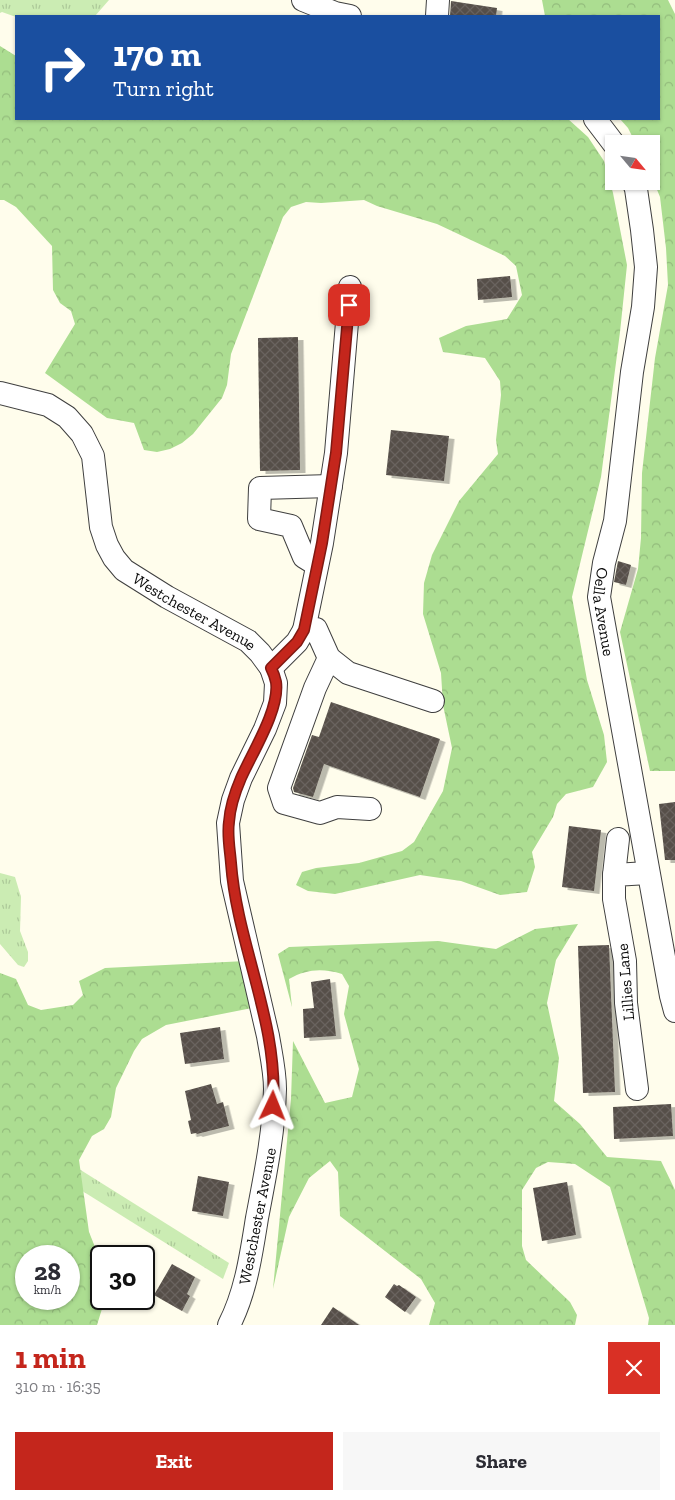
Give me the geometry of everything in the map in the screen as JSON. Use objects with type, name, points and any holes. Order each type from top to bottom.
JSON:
[{"type":"street","points":[[303,0],[345,15]]},
{"type":"street","points":[[437,15],[438,0]]},
{"type":"street","points":[[596,120],[607,135]]},
{"type":"street","name":"Oella Avenue","points":[[636,190],[646,266],[644,307],[632,372],[615,521],[604,563],[599,597],[648,873],[675,1011]]},
{"type":"street","points":[[271,668],[297,642],[304,630],[336,453],[350,287]]},
{"type":"street","name":"Westchester Avenue","points":[[0,393],[48,406],[67,418],[82,434],[93,456],[101,526],[106,545],[124,570],[167,597],[248,641],[271,668],[276,683],[274,703],[265,729],[241,778],[233,800],[228,823],[232,881],[268,1036],[275,1089],[271,1142],[248,1268],[238,1308],[229,1325]]},
{"type":"street","points":[[317,565],[304,557],[291,526],[259,519],[260,488],[331,486]]},
{"type":"street","points":[[304,630],[316,629],[329,658],[348,673],[433,701]]},
{"type":"street","points":[[329,658],[315,688],[279,788],[284,803],[320,813],[337,807],[370,809]]},
{"type":"street","name":"Lillies Lane","points":[[618,839],[614,875],[614,899],[625,961],[626,1003],[637,1089]]},
{"type":"street","points":[[614,875],[648,873]]},
{"type":"green space","points":[[0,0],[109,0],[96,15],[15,15],[15,17],[0,13]]},
{"type":"green space","points":[[542,0],[668,0],[675,14],[675,771],[650,771],[620,632],[638,569],[641,538],[642,473],[655,358],[668,285],[666,248],[660,197],[657,190],[660,190],[660,135],[632,135],[621,120],[660,120],[660,15],[545,15]]},
{"type":"green space","points":[[0,46],[15,55],[15,120],[569,120],[588,137],[604,161],[605,190],[612,190],[627,265],[601,477],[572,597],[587,680],[604,735],[607,762],[593,787],[566,794],[557,804],[553,817],[532,852],[535,867],[527,892],[500,895],[461,881],[420,875],[335,894],[308,891],[296,885],[302,872],[316,868],[359,863],[402,851],[414,842],[443,791],[452,748],[443,705],[441,673],[423,614],[424,583],[432,555],[459,501],[498,454],[496,440],[501,395],[500,381],[485,358],[443,352],[439,338],[466,326],[507,319],[522,295],[516,266],[505,256],[437,224],[377,206],[364,200],[321,203],[306,202],[291,207],[283,217],[231,354],[227,385],[222,398],[193,434],[182,443],[170,449],[157,452],[144,450],[134,423],[107,418],[45,373],[75,324],[71,311],[60,303],[53,290],[52,246],[16,207],[4,200],[0,200]]},
{"type":"green space","points":[[0,873],[15,877],[21,897],[20,931],[28,952],[28,961],[24,967],[18,965],[0,944]]},
{"type":"green space","points":[[578,924],[556,960],[547,1003],[559,1058],[554,1101],[580,1124],[607,1157],[661,1161],[675,1190],[675,1325],[648,1325],[649,1318],[610,1187],[575,1164],[548,1162],[536,1168],[522,1190],[522,1246],[526,1260],[570,1302],[577,1315],[575,1325],[429,1325],[435,1303],[421,1279],[340,1216],[338,1172],[330,1161],[309,1178],[289,1217],[273,1289],[291,1099],[293,1041],[325,1103],[352,1097],[359,1069],[344,1014],[349,986],[342,974],[315,970],[289,979],[292,1007],[278,954],[289,947],[438,941],[496,949],[535,929]]},
{"type":"green space","points":[[246,961],[252,1008],[166,1025],[142,1039],[116,1088],[111,1117],[104,1129],[92,1136],[79,1160],[89,1232],[94,1245],[90,1245],[90,1310],[102,1310],[97,1325],[0,1325],[0,973],[16,979],[28,1005],[41,1010],[73,1005],[83,995],[79,981],[105,968]]},
{"type":"green space","points":[[20,1132],[229,1263],[223,1279],[12,1147]]},
{"type":"building","points":[[451,1],[497,8],[496,15],[450,15]]},
{"type":"building","points":[[510,276],[512,297],[478,300],[477,279]]},
{"type":"building","points":[[298,337],[300,470],[260,471],[258,338]]},
{"type":"building","points":[[391,430],[449,436],[444,481],[386,475]]},
{"type":"building","points":[[618,561],[631,565],[626,585],[614,582]]},
{"type":"building","points":[[331,702],[440,739],[420,797],[324,764],[313,797],[294,792],[293,788],[312,735],[319,737]]},
{"type":"building","points":[[675,802],[675,860],[665,860],[659,804]]},
{"type":"building","points":[[569,826],[601,830],[594,891],[562,887]]},
{"type":"building","points":[[609,945],[615,1092],[583,1093],[578,946]]},
{"type":"building","points":[[330,979],[336,1036],[304,1038],[303,1009],[314,1008],[311,982]]},
{"type":"building","points":[[220,1027],[224,1059],[185,1064],[180,1033]]},
{"type":"building","points":[[211,1084],[217,1104],[223,1102],[229,1126],[191,1134],[188,1121],[191,1120],[185,1091]]},
{"type":"building","points":[[671,1104],[673,1136],[614,1139],[613,1107]]},
{"type":"building","points":[[198,1176],[229,1182],[223,1216],[192,1211]]},
{"type":"building","points":[[567,1182],[576,1235],[542,1241],[533,1188]]},
{"type":"building","points":[[172,1264],[195,1277],[187,1294],[190,1296],[182,1311],[155,1296]]},
{"type":"building","points":[[394,1284],[399,1285],[416,1297],[405,1312],[385,1297]]},
{"type":"building","points":[[333,1307],[359,1325],[321,1325]]},
{"type":"route","points":[[273,1106],[275,1089],[272,1060],[261,1003],[244,938],[232,881],[228,823],[233,800],[241,778],[265,729],[274,703],[276,683],[271,668],[297,642],[304,630],[322,543],[336,453],[349,305]]}]
